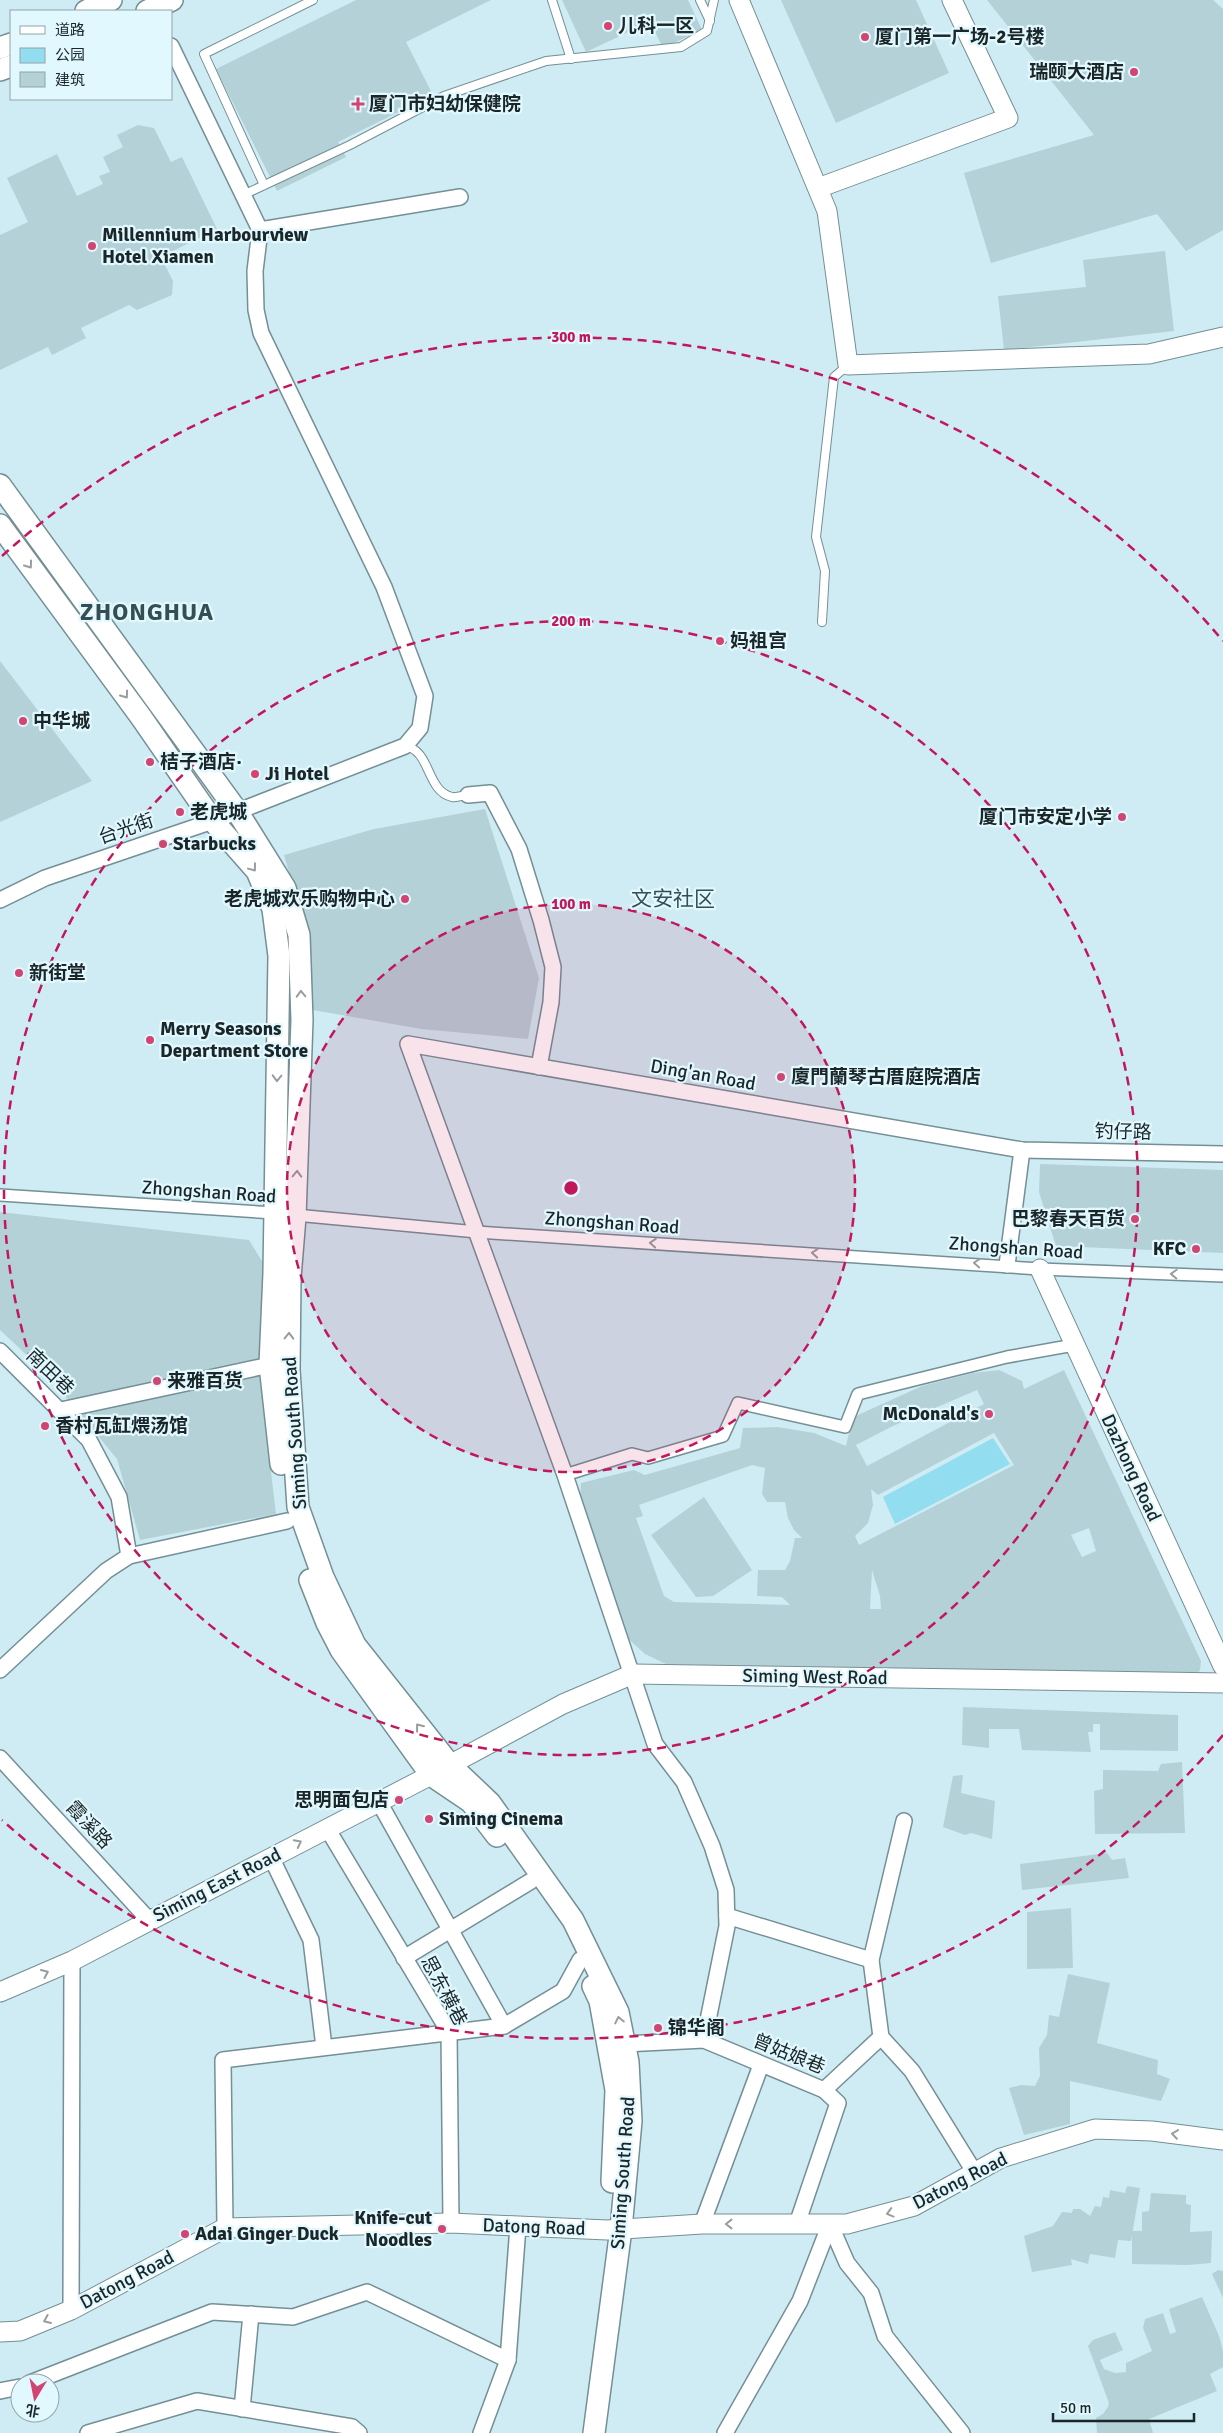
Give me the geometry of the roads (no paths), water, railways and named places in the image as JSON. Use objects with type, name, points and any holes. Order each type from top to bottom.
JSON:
[{"type":"main road","points":[[88,10],[110,0]]},
{"type":"main road","name":"Siming South Road","points":[[0,485],[236,811],[285,888],[299,934],[302,1020],[270,1365],[287,1521],[327,1623],[340,1650],[441,1770],[490,1803],[572,1920],[618,2012],[628,2062],[631,2121],[614,2229],[594,2433]]},
{"type":"main road","name":"Siming South Road","points":[[0,525],[141,716],[213,820],[257,871],[273,909],[279,956],[284,1215],[290,1278],[289,1370],[298,1507],[323,1577],[355,1645],[441,1770]]},
{"type":"main road","points":[[441,1770],[471,1802],[531,1881],[580,1960],[600,2001],[616,2090],[611,2198],[614,2229],[580,2433]]},
{"type":"street","points":[[739,0],[827,211],[848,365],[1149,354],[1223,337]]},
{"type":"street","points":[[818,188],[1008,118],[952,0]]},
{"type":"street","points":[[172,48],[260,230],[255,271],[256,300],[261,333],[384,587],[425,696],[420,728],[405,746]]},
{"type":"street","points":[[260,230],[460,197]]},
{"type":"street","name":"台光街","points":[[0,900],[45,878],[213,820],[405,746]]},
{"type":"street","points":[[468,795],[490,793],[519,849],[541,920],[552,967],[551,1002],[539,1067]]},
{"type":"street","name":"Ding'an Road","points":[[477,1232],[408,1044],[1022,1150]]},
{"type":"street","points":[[1007,1265],[1022,1150]]},
{"type":"street","name":"钓仔路","points":[[1022,1150],[1223,1154]]},
{"type":"street","name":"Zhongshan Road","points":[[0,1195],[284,1215],[477,1232],[1007,1265],[1040,1269],[1223,1276]]},
{"type":"street","points":[[477,1232],[565,1475],[655,1744],[684,1782],[712,1846],[726,1890],[727,1926],[704,2040]]},
{"type":"street","name":"Dazhong Road","points":[[1040,1269],[1223,1666]]},
{"type":"street","points":[[565,1475],[632,1454],[648,1458],[723,1436],[738,1403],[844,1427],[858,1394],[1007,1357],[1074,1345]]},
{"type":"street","name":"南田巷","points":[[0,1351],[89,1440],[118,1497],[129,1556]]},
{"type":"street","points":[[61,1410],[270,1365]]},
{"type":"street","points":[[0,1670],[106,1571],[129,1556],[287,1521]]},
{"type":"street","name":"Siming West Road","points":[[441,1770],[563,1704],[633,1674],[1223,1683]]},
{"type":"street","name":"霞溪路","points":[[0,1758],[149,1920]]},
{"type":"street","name":"Siming East Road","points":[[0,1992],[72,1961],[441,1770]]},
{"type":"street","points":[[379,1802],[504,2026]]},
{"type":"street","points":[[904,1822],[871,1960],[881,2037],[912,2071],[975,2173]]},
{"type":"street","name":"思东横巷","points":[[327,1828],[448,2032],[451,2223]]},
{"type":"street","points":[[271,1858],[311,1940],[324,2047]]},
{"type":"street","points":[[404,1958],[531,1881]]},
{"type":"street","points":[[727,1916],[871,1960]]},
{"type":"street","points":[[225,2228],[223,2060],[504,2026],[564,1991],[580,1960]]},
{"type":"street","points":[[71,2310],[72,1961]]},
{"type":"street","points":[[824,2090],[881,2037]]},
{"type":"street","name":"曾姑娘巷","points":[[624,2044],[704,2040],[824,2090],[838,2103],[797,2224]]},
{"type":"street","points":[[702,2224],[761,2064]]},
{"type":"street","name":"Datong Road","points":[[0,2332],[20,2331],[71,2310],[225,2228],[451,2223],[614,2229],[702,2224],[847,2224],[914,2206],[1000,2158],[1096,2130],[1152,2131],[1223,2140]]},
{"type":"street","points":[[725,2433],[800,2302],[830,2224]]},
{"type":"street","points":[[830,2224],[847,2263],[871,2293],[884,2336],[962,2433]]},
{"type":"street","points":[[481,2433],[508,2360],[518,2226]]},
{"type":"street","points":[[56,2373],[212,2312],[293,2317],[367,2292],[508,2360]]},
{"type":"street","points":[[242,2408],[251,2314]]},
{"type":"street","points":[[88,2433],[197,2401],[242,2408],[302,2426],[352,2427],[359,2433]]},
{"type":"lane","points":[[264,185],[204,54],[313,0]]},
{"type":"lane","points":[[552,0],[571,59]]},
{"type":"lane","points":[[700,0],[710,21]]},
{"type":"lane","points":[[243,195],[350,145],[444,96],[546,61],[681,48],[707,31],[714,0]]},
{"type":"lane","points":[[822,622],[825,571],[816,537],[834,377],[848,365]]},
{"type":"lane","points":[[405,746],[413,747],[419,753],[435,782],[443,792],[452,797],[468,795]]},
{"type":"place","name":"儿科一区","points":[[608,26]]},
{"type":"place","name":"厦门第一广场-2号楼","points":[[865,37]]},
{"type":"place","name":"瑞颐大酒店","points":[[1134,72]]},
{"type":"place","name":"厦门市妇幼保健院","points":[[358,104]]},
{"type":"place","name":"Millennium Harbourview Hotel Xiamen","points":[[92,246]]},
{"type":"place","name":"妈祖宫","points":[[720,641]]},
{"type":"place","name":"中华城","points":[[23,721]]},
{"type":"place","name":"桔子酒店·","points":[[150,762]]},
{"type":"place","name":"Ji Hotel","points":[[255,774]]},
{"type":"place","name":"老虎城","points":[[180,812]]},
{"type":"place","name":"厦门市安定小学","points":[[1122,817]]},
{"type":"place","name":"Starbucks","points":[[163,844]]},
{"type":"place","name":"老虎城欢乐购物中心","points":[[405,899]]},
{"type":"place","name":"新街堂","points":[[19,973]]},
{"type":"place","name":"Merry Seasons Department Store","points":[[150,1040]]},
{"type":"place","name":"廈門蘭琴古厝庭院酒店","points":[[781,1077]]},
{"type":"place","name":"巴黎春天百货","points":[[1135,1219]]},
{"type":"place","name":"KFC","points":[[1196,1249]]},
{"type":"place","name":"来雅百货","points":[[157,1381]]},
{"type":"place","name":"McDonald's","points":[[989,1414]]},
{"type":"place","name":"香村瓦缸煨汤馆","points":[[45,1426]]},
{"type":"place","name":"思明面包店","points":[[399,1800]]},
{"type":"place","name":"Siming Cinema","points":[[429,1819]]},
{"type":"place","name":"锦华阁","points":[[658,2028]]},
{"type":"place","name":"Knife-cut Noodles","points":[[442,2229]]},
{"type":"place","name":"Adai Ginger Duck","points":[[185,2234]]},
{"type":"district","name":"ZHONGHUA","points":[[147,612]]},
{"type":"district","name":"文安社区","points":[[673,899]]}]
